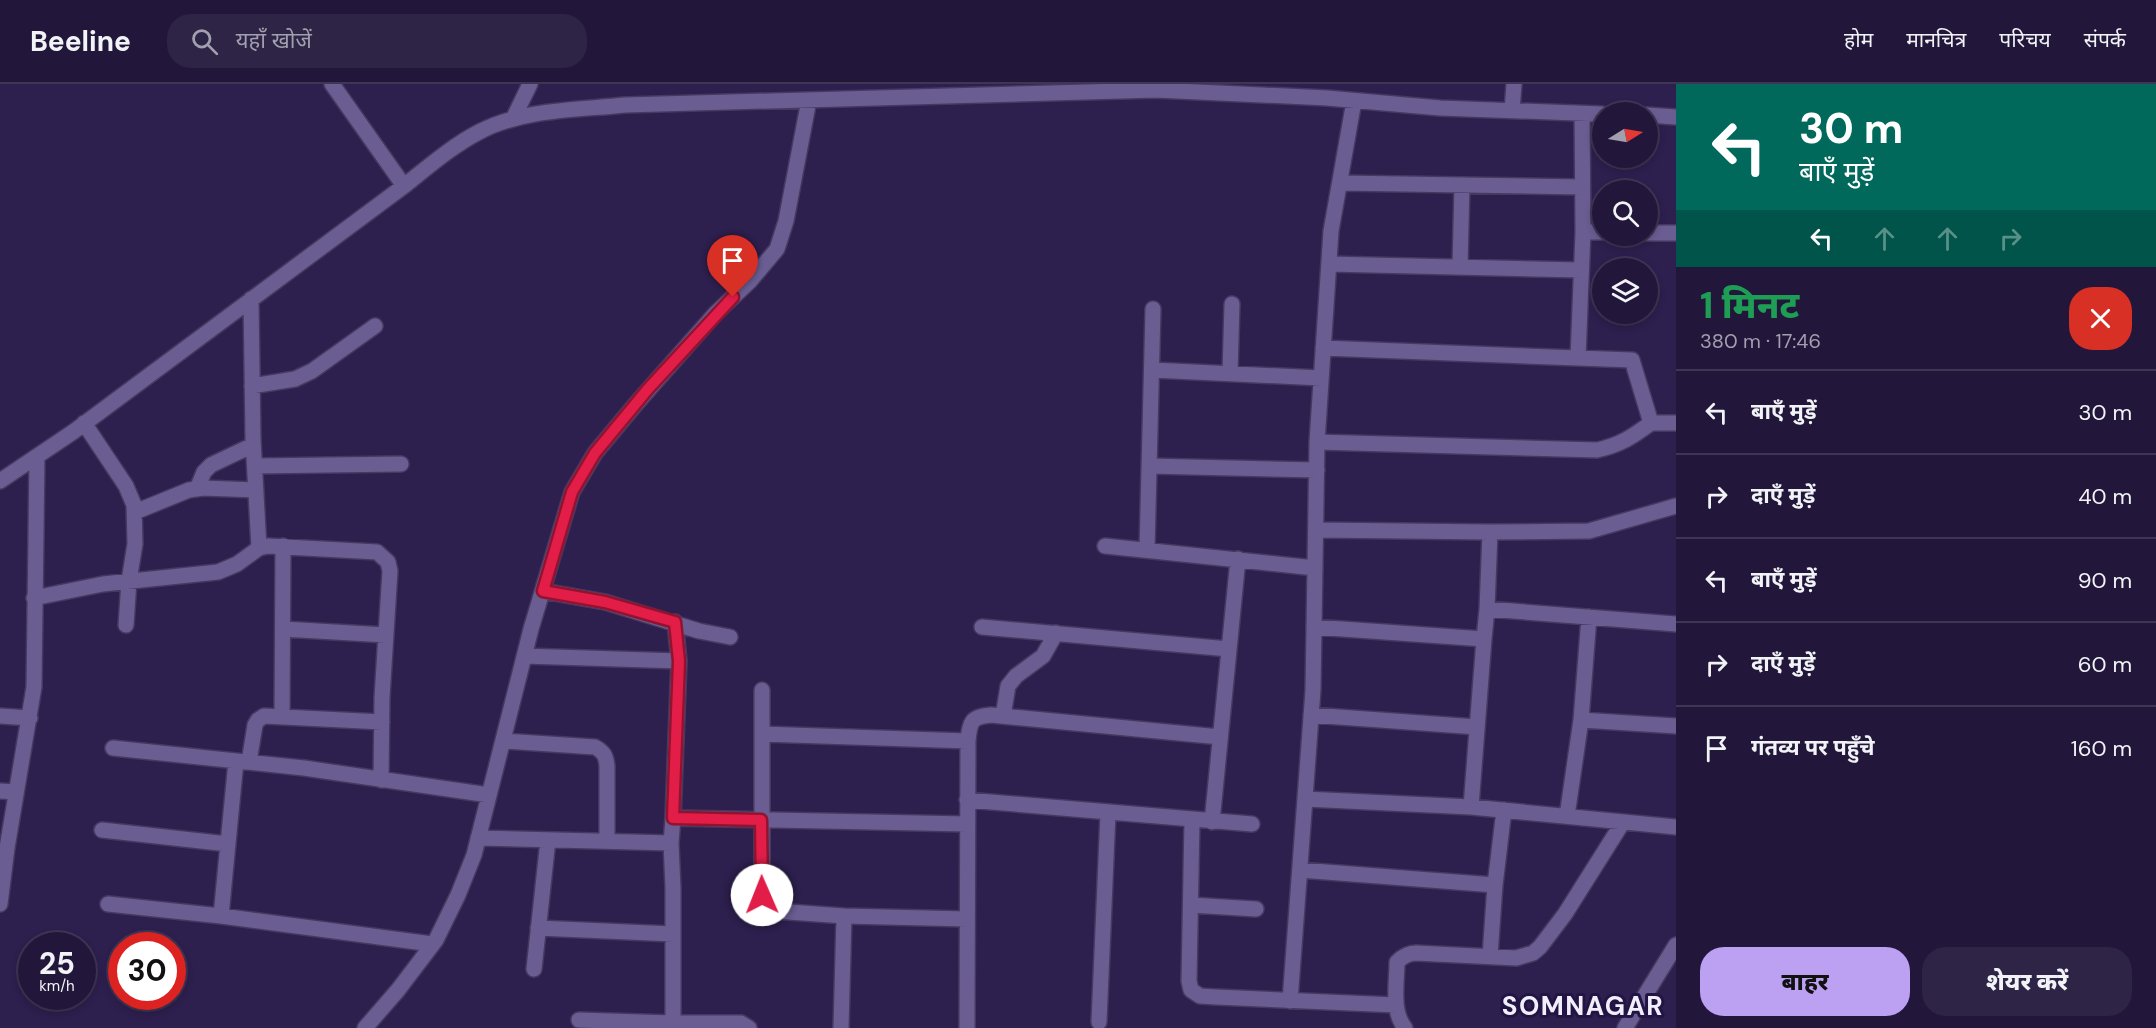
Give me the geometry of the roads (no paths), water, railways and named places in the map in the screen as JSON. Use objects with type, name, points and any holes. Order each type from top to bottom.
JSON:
[{"type":"street","points":[[332,84],[404,186]]},
{"type":"street","points":[[513,119],[530,84]]},
{"type":"street","points":[[1512,111],[1514,84]]},
{"type":"street","points":[[0,481],[84,423],[404,186],[446,152],[481,131],[513,119],[625,105],[809,100],[868,91],[1156,87],[1327,91],[1354,101],[1440,108],[1592,114]]},
{"type":"street","points":[[365,1028],[398,990],[432,945],[458,895],[478,838],[524,656],[572,492],[595,453],[709,321],[750,281],[777,249],[786,221],[809,100]]},
{"type":"street","points":[[1290,1001],[1311,715],[1317,442],[1331,231],[1354,101]]},
{"type":"street","points":[[1578,358],[1583,232],[1582,114]]},
{"type":"street","points":[[1658,116],[1676,117]]},
{"type":"street","points":[[1340,183],[1582,187]]},
{"type":"street","points":[[1460,267],[1462,185]]},
{"type":"street","points":[[1583,232],[1592,232]]},
{"type":"street","points":[[1658,233],[1676,233]]},
{"type":"street","points":[[1329,264],[1581,270]]},
{"type":"street","points":[[251,299],[253,445],[259,548]]},
{"type":"street","points":[[1230,373],[1232,304]]},
{"type":"street","points":[[1147,550],[1153,309]]},
{"type":"street","points":[[252,386],[295,379],[312,371],[375,326]]},
{"type":"street","points":[[1323,348],[1632,360],[1651,423]]},
{"type":"street","points":[[1152,370],[1321,378]]},
{"type":"street","points":[[84,423],[126,486],[135,512],[135,544],[129,581],[126,625]]},
{"type":"street","points":[[1317,442],[1597,450],[1615,446],[1651,423],[1676,423]]},
{"type":"street","points":[[197,489],[204,472],[211,465],[253,445]]},
{"type":"street","points":[[0,904],[2,871],[34,687],[37,456]]},
{"type":"street","points":[[255,466],[401,464]]},
{"type":"street","points":[[1149,466],[1317,470]]},
{"type":"street","points":[[135,512],[176,494],[197,489],[256,490]]},
{"type":"street","points":[[1316,530],[1589,531],[1675,511]]},
{"type":"street","points":[[1471,807],[1487,609],[1490,532]]},
{"type":"street","points":[[34,598],[78,588],[218,572],[237,564],[259,548],[283,546],[377,552],[383,556],[390,571],[381,780]]},
{"type":"street","points":[[282,716],[283,546]]},
{"type":"street","points":[[1105,546],[1315,568]]},
{"type":"street","points":[[1212,822],[1238,559]]},
{"type":"street","points":[[543,591],[605,602],[699,631],[730,636]]},
{"type":"street","points":[[1487,609],[1676,624]]},
{"type":"street","points":[[1567,816],[1581,720],[1589,617]]},
{"type":"street","points":[[673,1026],[671,843],[679,661],[675,622]]},
{"type":"street","points":[[982,627],[1229,649]]},
{"type":"street","points":[[1314,627],[1484,639]]},
{"type":"street","points":[[283,628],[386,635]]},
{"type":"street","points":[[1003,716],[1008,686],[1016,676],[1043,656],[1056,633]]},
{"type":"street","points":[[524,656],[679,661]]},
{"type":"street","points":[[762,690],[762,895],[769,907],[775,910],[844,916],[967,919]]},
{"type":"street","points":[[966,1028],[968,741],[972,722],[976,718],[991,715],[1220,737]]},
{"type":"street","points":[[1311,715],[1477,727]]},
{"type":"street","points":[[0,716],[30,718]]},
{"type":"street","points":[[221,916],[228,844],[243,761],[258,720],[264,716],[282,716],[382,722]]},
{"type":"street","points":[[1581,720],[1676,726]]},
{"type":"street","points":[[762,734],[968,741]]},
{"type":"street","points":[[503,741],[595,747],[601,751],[606,757],[607,766],[607,841]]},
{"type":"street","points":[[113,748],[304,768],[489,795]]},
{"type":"street","points":[[0,791],[16,792]]},
{"type":"street","points":[[1305,799],[1471,807],[1676,827]]},
{"type":"street","points":[[967,800],[1252,824]]},
{"type":"street","points":[[1490,956],[1504,810]]},
{"type":"street","points":[[1099,1022],[1108,813]]},
{"type":"street","points":[[673,818],[967,824]]},
{"type":"street","points":[[1192,820],[1189,981],[1191,990],[1200,996],[1396,1005]]},
{"type":"street","points":[[1405,1028],[1400,1021],[1396,1005],[1397,962],[1408,953],[1516,958],[1533,953],[1565,914],[1623,822]]},
{"type":"street","points":[[102,830],[228,844]]},
{"type":"street","points":[[478,838],[671,843]]},
{"type":"street","points":[[534,969],[548,840]]},
{"type":"street","points":[[1300,870],[1496,885]]},
{"type":"street","points":[[108,904],[221,916],[432,945]]},
{"type":"street","points":[[1191,905],[1256,909]]},
{"type":"street","points":[[842,1028],[844,916]]},
{"type":"street","points":[[538,928],[673,934]]},
{"type":"street","points":[[1624,1028],[1676,945]]},
{"type":"street","points":[[579,1020],[673,1026],[741,1023],[749,1028]]},
{"type":"district","name":"SOMNAGAR","points":[[1583,1006]]}]
